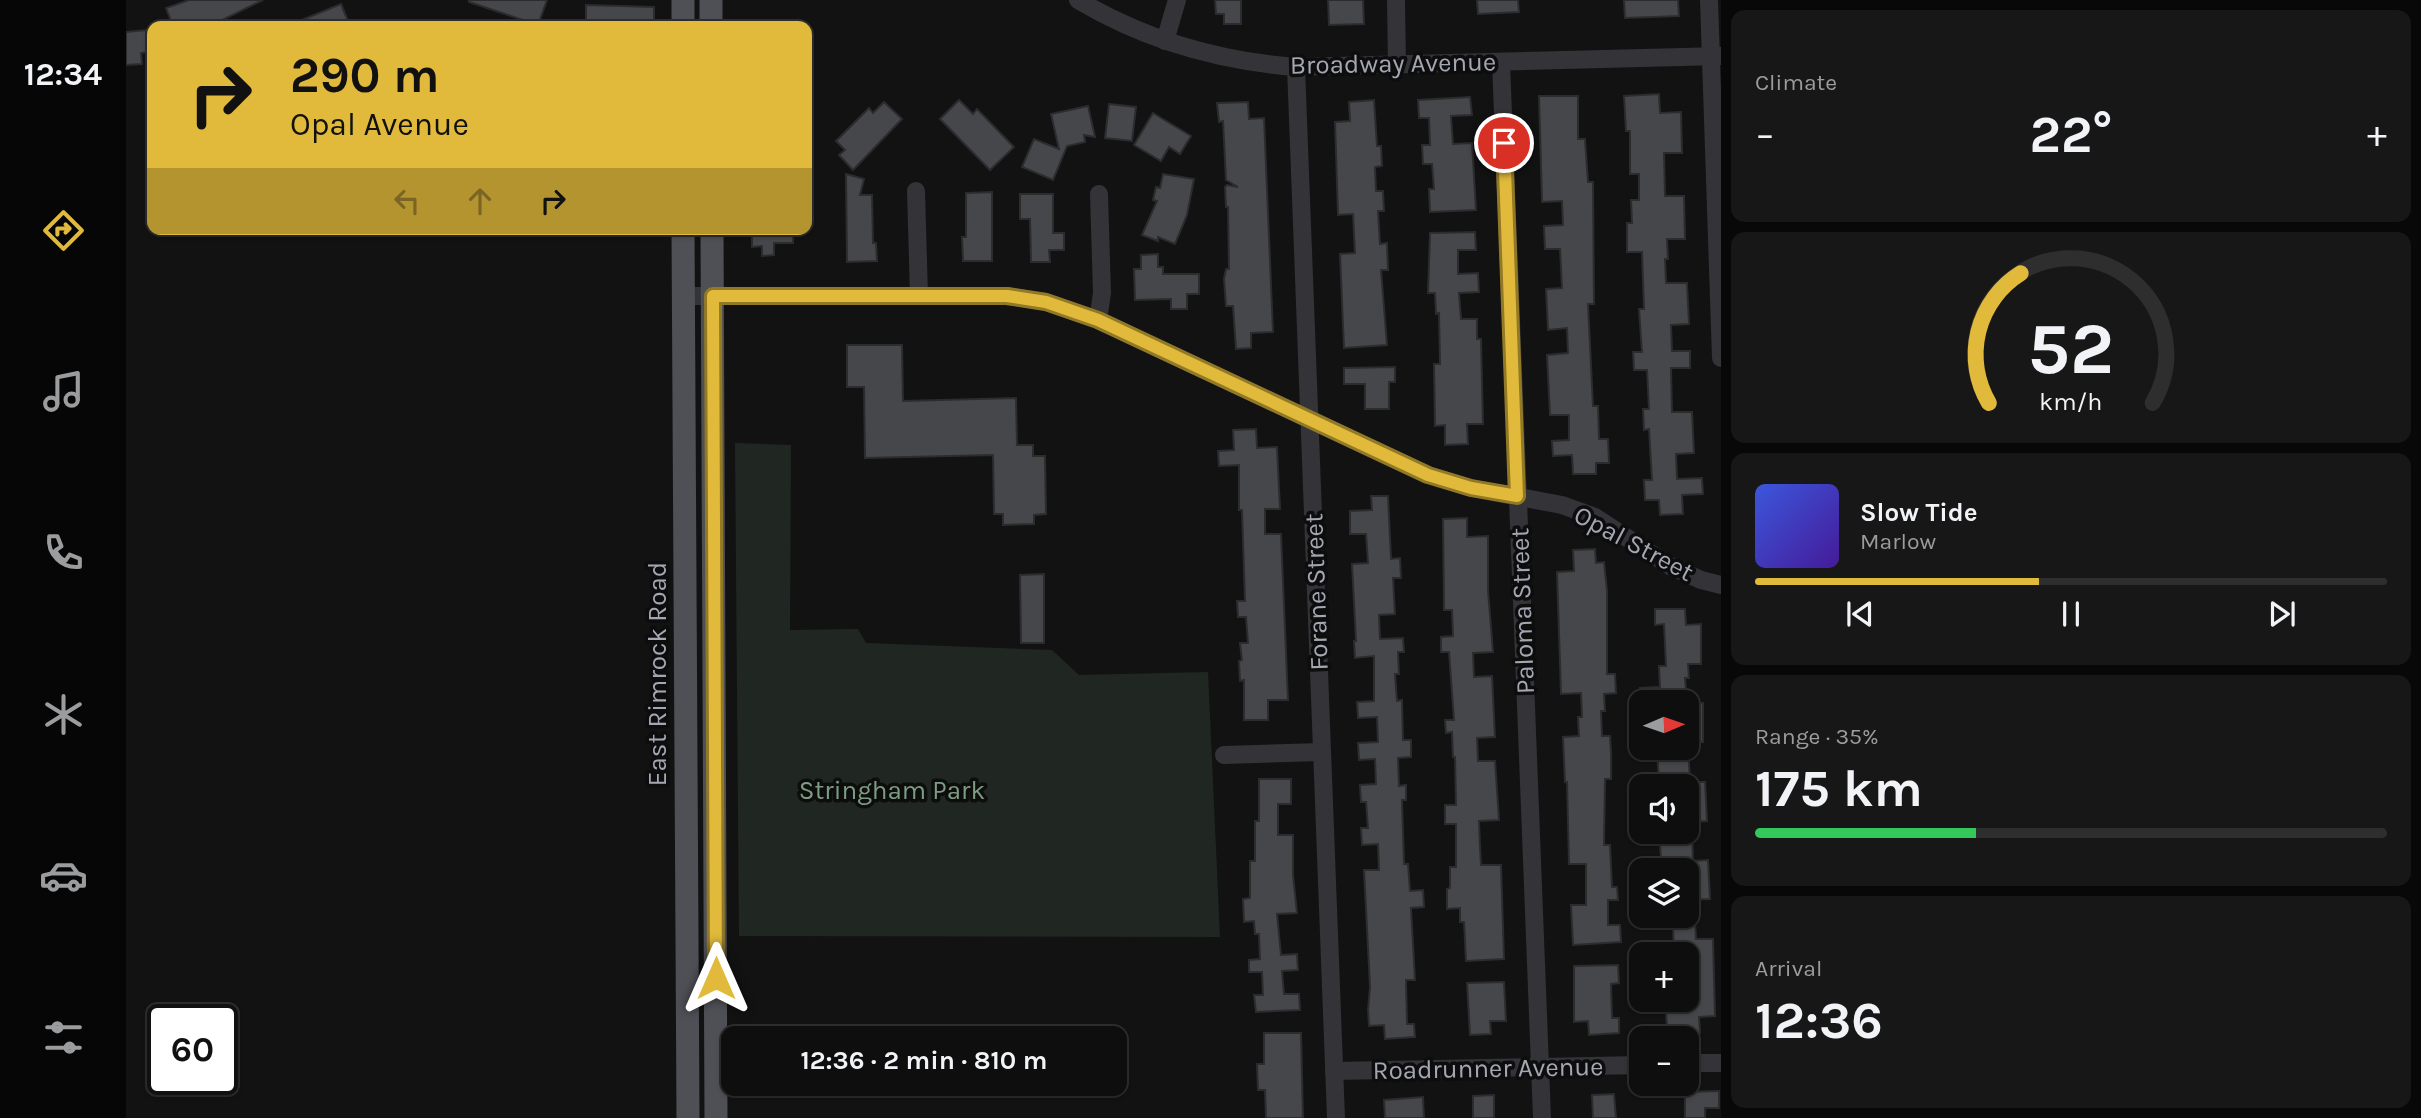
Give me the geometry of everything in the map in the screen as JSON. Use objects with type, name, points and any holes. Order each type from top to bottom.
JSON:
[{"type":"main road","points":[[683,0],[683,21]]},
{"type":"main road","points":[[711,0],[711,21]]},
{"type":"main road","name":"East Rimrock Road","points":[[683,235],[688,1118]]},
{"type":"main road","points":[[712,235],[716,1118]]},
{"type":"street","name":"Broadway Avenue","points":[[1078,0],[1102,15],[1166,41],[1213,56],[1253,64],[1296,66],[1716,56]]},
{"type":"street","points":[[1166,41],[1177,0]]},
{"type":"street","points":[[1396,0],[1397,64]]},
{"type":"street","points":[[1709,0],[1716,56],[1721,358]]},
{"type":"street","name":"Paloma Street","points":[[1501,62],[1542,1118]]},
{"type":"street","name":"Forane Street","points":[[1296,66],[1336,1118]]},
{"type":"street","points":[[916,191],[919,296]]},
{"type":"street","points":[[1098,320],[1101,293],[1099,194]]},
{"type":"street","name":"Opal Street","points":[[683,296],[1007,296],[1046,302],[1098,320],[1428,475],[1471,488],[1562,505],[1595,517],[1670,566],[1701,580],[1721,585]]},
{"type":"street","points":[[1224,755],[1322,752]]},
{"type":"street","points":[[1699,1063],[1721,1063]]},
{"type":"street","name":"Roadrunner Avenue","points":[[1334,1071],[1629,1065]]},
{"type":"green space","name":"Stringham Park","points":[[735,443],[791,445],[790,630],[858,629],[866,643],[1052,650],[1079,675],[1208,672],[1220,937],[739,936]]},
{"type":"building","points":[[189,0],[263,0],[220,21],[171,21],[166,8]]},
{"type":"building","points":[[547,0],[539,21],[526,21],[469,2]]},
{"type":"building","points":[[1215,0],[1241,0],[1241,24],[1224,24],[1224,14],[1216,14]]},
{"type":"building","points":[[1328,0],[1363,0],[1364,24],[1329,25]]},
{"type":"building","points":[[1477,0],[1518,0],[1519,12],[1478,14]]},
{"type":"building","points":[[1624,0],[1678,0],[1679,16],[1625,18]]},
{"type":"building","points":[[341,4],[348,21],[299,21]]},
{"type":"building","points":[[586,5],[654,7],[654,21],[586,21]]},
{"type":"building","points":[[146,30],[147,52],[141,53],[142,64],[126,65],[126,32]]},
{"type":"building","points":[[1659,94],[1660,113],[1681,112],[1682,153],[1664,153],[1665,196],[1684,196],[1685,239],[1667,239],[1668,259],[1665,259],[1666,283],[1687,283],[1689,324],[1671,325],[1672,351],[1690,351],[1690,368],[1671,368],[1672,412],[1692,412],[1694,453],[1676,454],[1677,479],[1702,478],[1703,494],[1682,495],[1683,514],[1660,515],[1659,500],[1645,500],[1644,480],[1652,480],[1649,429],[1644,430],[1643,409],[1649,409],[1647,370],[1634,370],[1633,352],[1642,352],[1639,309],[1644,309],[1642,252],[1627,252],[1627,223],[1632,223],[1631,200],[1639,200],[1639,174],[1630,174],[1630,131],[1626,131],[1624,96]]},
{"type":"building","points":[[1539,96],[1578,96],[1578,139],[1585,139],[1588,182],[1593,182],[1594,304],[1588,304],[1593,406],[1598,406],[1599,439],[1608,439],[1609,463],[1596,463],[1596,474],[1573,474],[1572,455],[1553,456],[1552,441],[1569,440],[1569,415],[1550,415],[1547,355],[1568,353],[1567,328],[1548,330],[1546,289],[1562,288],[1560,249],[1545,249],[1544,226],[1563,225],[1562,201],[1542,202]]},
{"type":"building","points":[[1470,97],[1472,115],[1451,116],[1453,144],[1472,143],[1476,210],[1430,212],[1429,189],[1434,189],[1432,164],[1423,164],[1422,145],[1430,145],[1429,118],[1419,118],[1418,100]]},
{"type":"building","points":[[959,100],[973,114],[977,109],[1014,147],[990,170],[940,119]]},
{"type":"building","points":[[1374,100],[1377,146],[1381,146],[1382,166],[1375,167],[1376,191],[1383,191],[1384,211],[1378,211],[1380,244],[1387,243],[1388,270],[1381,270],[1387,345],[1344,348],[1340,254],[1355,253],[1353,214],[1338,215],[1335,122],[1350,121],[1349,102]]},
{"type":"building","points":[[884,102],[902,119],[853,170],[839,155],[845,150],[836,141],[869,108],[873,113]]},
{"type":"building","points":[[1248,102],[1249,119],[1264,118],[1273,332],[1251,333],[1251,348],[1236,349],[1233,306],[1226,306],[1224,279],[1226,269],[1229,269],[1225,187],[1238,187],[1226,180],[1223,121],[1219,122],[1217,103]]},
{"type":"building","points":[[1109,104],[1136,107],[1132,141],[1105,138]]},
{"type":"building","points":[[1088,106],[1095,137],[1084,135],[1085,142],[1067,146],[1053,180],[1022,167],[1034,139],[1059,149],[1051,114]]},
{"type":"building","points":[[1153,113],[1191,136],[1180,154],[1169,147],[1161,161],[1134,145]]},
{"type":"building","points":[[846,174],[864,179],[860,195],[872,195],[873,243],[876,243],[877,261],[847,262]]},
{"type":"building","points":[[1163,174],[1194,179],[1187,215],[1175,244],[1158,237],[1158,241],[1142,235],[1157,201],[1153,200],[1156,187],[1160,188]]},
{"type":"building","points":[[992,192],[992,261],[963,261],[966,193]]},
{"type":"building","points":[[1020,194],[1053,194],[1053,233],[1064,233],[1064,250],[1049,250],[1050,262],[1031,262],[1030,219],[1020,219]]},
{"type":"building","points":[[1475,232],[1476,250],[1458,250],[1458,274],[1478,273],[1479,292],[1459,293],[1461,319],[1477,319],[1477,339],[1481,339],[1483,424],[1467,424],[1468,444],[1445,445],[1445,425],[1435,426],[1434,364],[1440,364],[1439,313],[1436,314],[1435,293],[1428,293],[1430,233]]},
{"type":"building","points":[[752,235],[793,235],[793,243],[774,243],[774,255],[762,256],[762,246],[752,247]]},
{"type":"building","points":[[1158,254],[1158,267],[1163,267],[1163,274],[1199,274],[1199,294],[1187,294],[1187,309],[1171,309],[1171,299],[1135,300],[1134,269],[1141,269],[1141,255]]},
{"type":"building","points":[[847,345],[902,345],[903,401],[1016,398],[1017,445],[1033,445],[1033,456],[1045,456],[1046,514],[1034,515],[1034,524],[1003,525],[1003,514],[994,514],[993,455],[865,458],[864,387],[847,387]]},
{"type":"building","points":[[1395,367],[1395,382],[1389,382],[1389,409],[1365,409],[1365,384],[1344,384],[1344,368]]},
{"type":"building","points":[[1256,429],[1257,448],[1277,447],[1280,509],[1265,509],[1265,534],[1281,534],[1288,700],[1268,700],[1268,720],[1244,720],[1244,680],[1240,681],[1239,661],[1242,660],[1240,643],[1248,643],[1246,617],[1238,617],[1237,601],[1245,601],[1239,465],[1219,466],[1218,451],[1234,450],[1233,430]]},
{"type":"building","points":[[1371,496],[1388,496],[1391,559],[1400,558],[1401,578],[1393,578],[1395,614],[1379,615],[1380,639],[1403,638],[1404,652],[1398,652],[1399,674],[1395,674],[1397,701],[1402,700],[1403,740],[1411,740],[1411,757],[1398,758],[1399,786],[1406,785],[1406,800],[1402,800],[1404,864],[1408,864],[1410,891],[1423,890],[1424,907],[1411,908],[1415,980],[1406,980],[1407,1024],[1414,1024],[1415,1037],[1385,1039],[1384,1025],[1369,1026],[1368,1010],[1370,987],[1364,870],[1379,870],[1378,844],[1362,845],[1361,828],[1368,828],[1366,802],[1361,802],[1360,785],[1376,784],[1375,759],[1359,760],[1358,743],[1378,742],[1377,717],[1358,718],[1357,702],[1374,701],[1374,656],[1355,658],[1354,641],[1352,564],[1368,563],[1366,534],[1350,534],[1350,511],[1372,510]]},
{"type":"building","points":[[1467,518],[1467,537],[1488,536],[1488,591],[1493,652],[1473,653],[1474,677],[1492,676],[1495,737],[1477,738],[1478,761],[1495,761],[1499,820],[1479,821],[1481,865],[1501,865],[1504,959],[1466,961],[1464,922],[1460,922],[1460,908],[1447,909],[1450,867],[1456,867],[1456,824],[1445,824],[1445,805],[1456,805],[1455,757],[1452,732],[1446,733],[1445,720],[1454,720],[1449,652],[1441,652],[1441,637],[1453,636],[1452,610],[1444,610],[1443,519]]},
{"type":"building","points":[[1595,549],[1596,563],[1604,562],[1607,591],[1607,674],[1615,674],[1616,693],[1604,694],[1605,711],[1601,711],[1602,736],[1610,736],[1611,752],[1611,779],[1605,779],[1604,845],[1610,845],[1612,887],[1617,887],[1618,900],[1608,900],[1608,925],[1620,925],[1621,942],[1573,945],[1571,905],[1586,905],[1586,864],[1569,864],[1563,737],[1579,736],[1578,717],[1582,717],[1581,693],[1561,694],[1557,572],[1574,571],[1573,550]]},
{"type":"building","points":[[1044,574],[1044,643],[1021,643],[1020,575]]},
{"type":"building","points":[[1655,609],[1685,609],[1686,625],[1701,624],[1701,664],[1688,664],[1686,690],[1640,690],[1660,687],[1659,666],[1666,666],[1664,624],[1655,625]]},
{"type":"building","points":[[1699,703],[1703,703],[1703,742],[1699,742]]},
{"type":"building","points":[[1658,760],[1689,760],[1690,774],[1658,774]]},
{"type":"building","points":[[1259,779],[1291,779],[1291,804],[1278,804],[1278,835],[1293,835],[1297,913],[1277,914],[1281,955],[1297,954],[1298,970],[1282,971],[1284,994],[1299,994],[1300,1010],[1256,1012],[1254,995],[1263,995],[1262,972],[1249,972],[1249,960],[1260,959],[1259,934],[1255,934],[1254,921],[1244,922],[1243,899],[1250,898],[1250,861],[1255,861]]},
{"type":"building","points":[[1699,782],[1705,782],[1707,821],[1699,821]]},
{"type":"building","points":[[1692,844],[1693,858],[1661,858],[1660,845]]},
{"type":"building","points":[[1708,860],[1710,899],[1699,899],[1699,861]]},
{"type":"building","points":[[1673,928],[1695,928],[1696,939],[1713,939],[1715,1016],[1699,1017],[1700,1033],[1699,1026],[1667,1026],[1666,1013],[1699,1012],[1699,942],[1674,942]]},
{"type":"building","points":[[1618,965],[1619,983],[1611,984],[1612,1018],[1619,1018],[1619,1033],[1589,1035],[1588,1021],[1574,1022],[1574,966]]},
{"type":"building","points":[[1504,982],[1506,1021],[1490,1021],[1491,1034],[1470,1035],[1467,983]]},
{"type":"building","points":[[1264,1033],[1301,1033],[1303,1118],[1266,1118],[1265,1090],[1258,1090],[1257,1064],[1264,1064]]},
{"type":"building","points":[[1719,1091],[1719,1108],[1705,1108],[1705,1118],[1685,1118],[1685,1096],[1699,1096],[1699,1092]]},
{"type":"building","points":[[1614,1094],[1616,1118],[1593,1118],[1592,1095]]},
{"type":"building","points":[[1494,1095],[1494,1118],[1473,1118],[1473,1096]]},
{"type":"building","points":[[1423,1097],[1424,1118],[1385,1118],[1384,1100]]},
{"type":"route","points":[[716,978],[713,296],[1007,296],[1046,302],[1098,320],[1428,475],[1471,488],[1517,496],[1504,143]]}]
